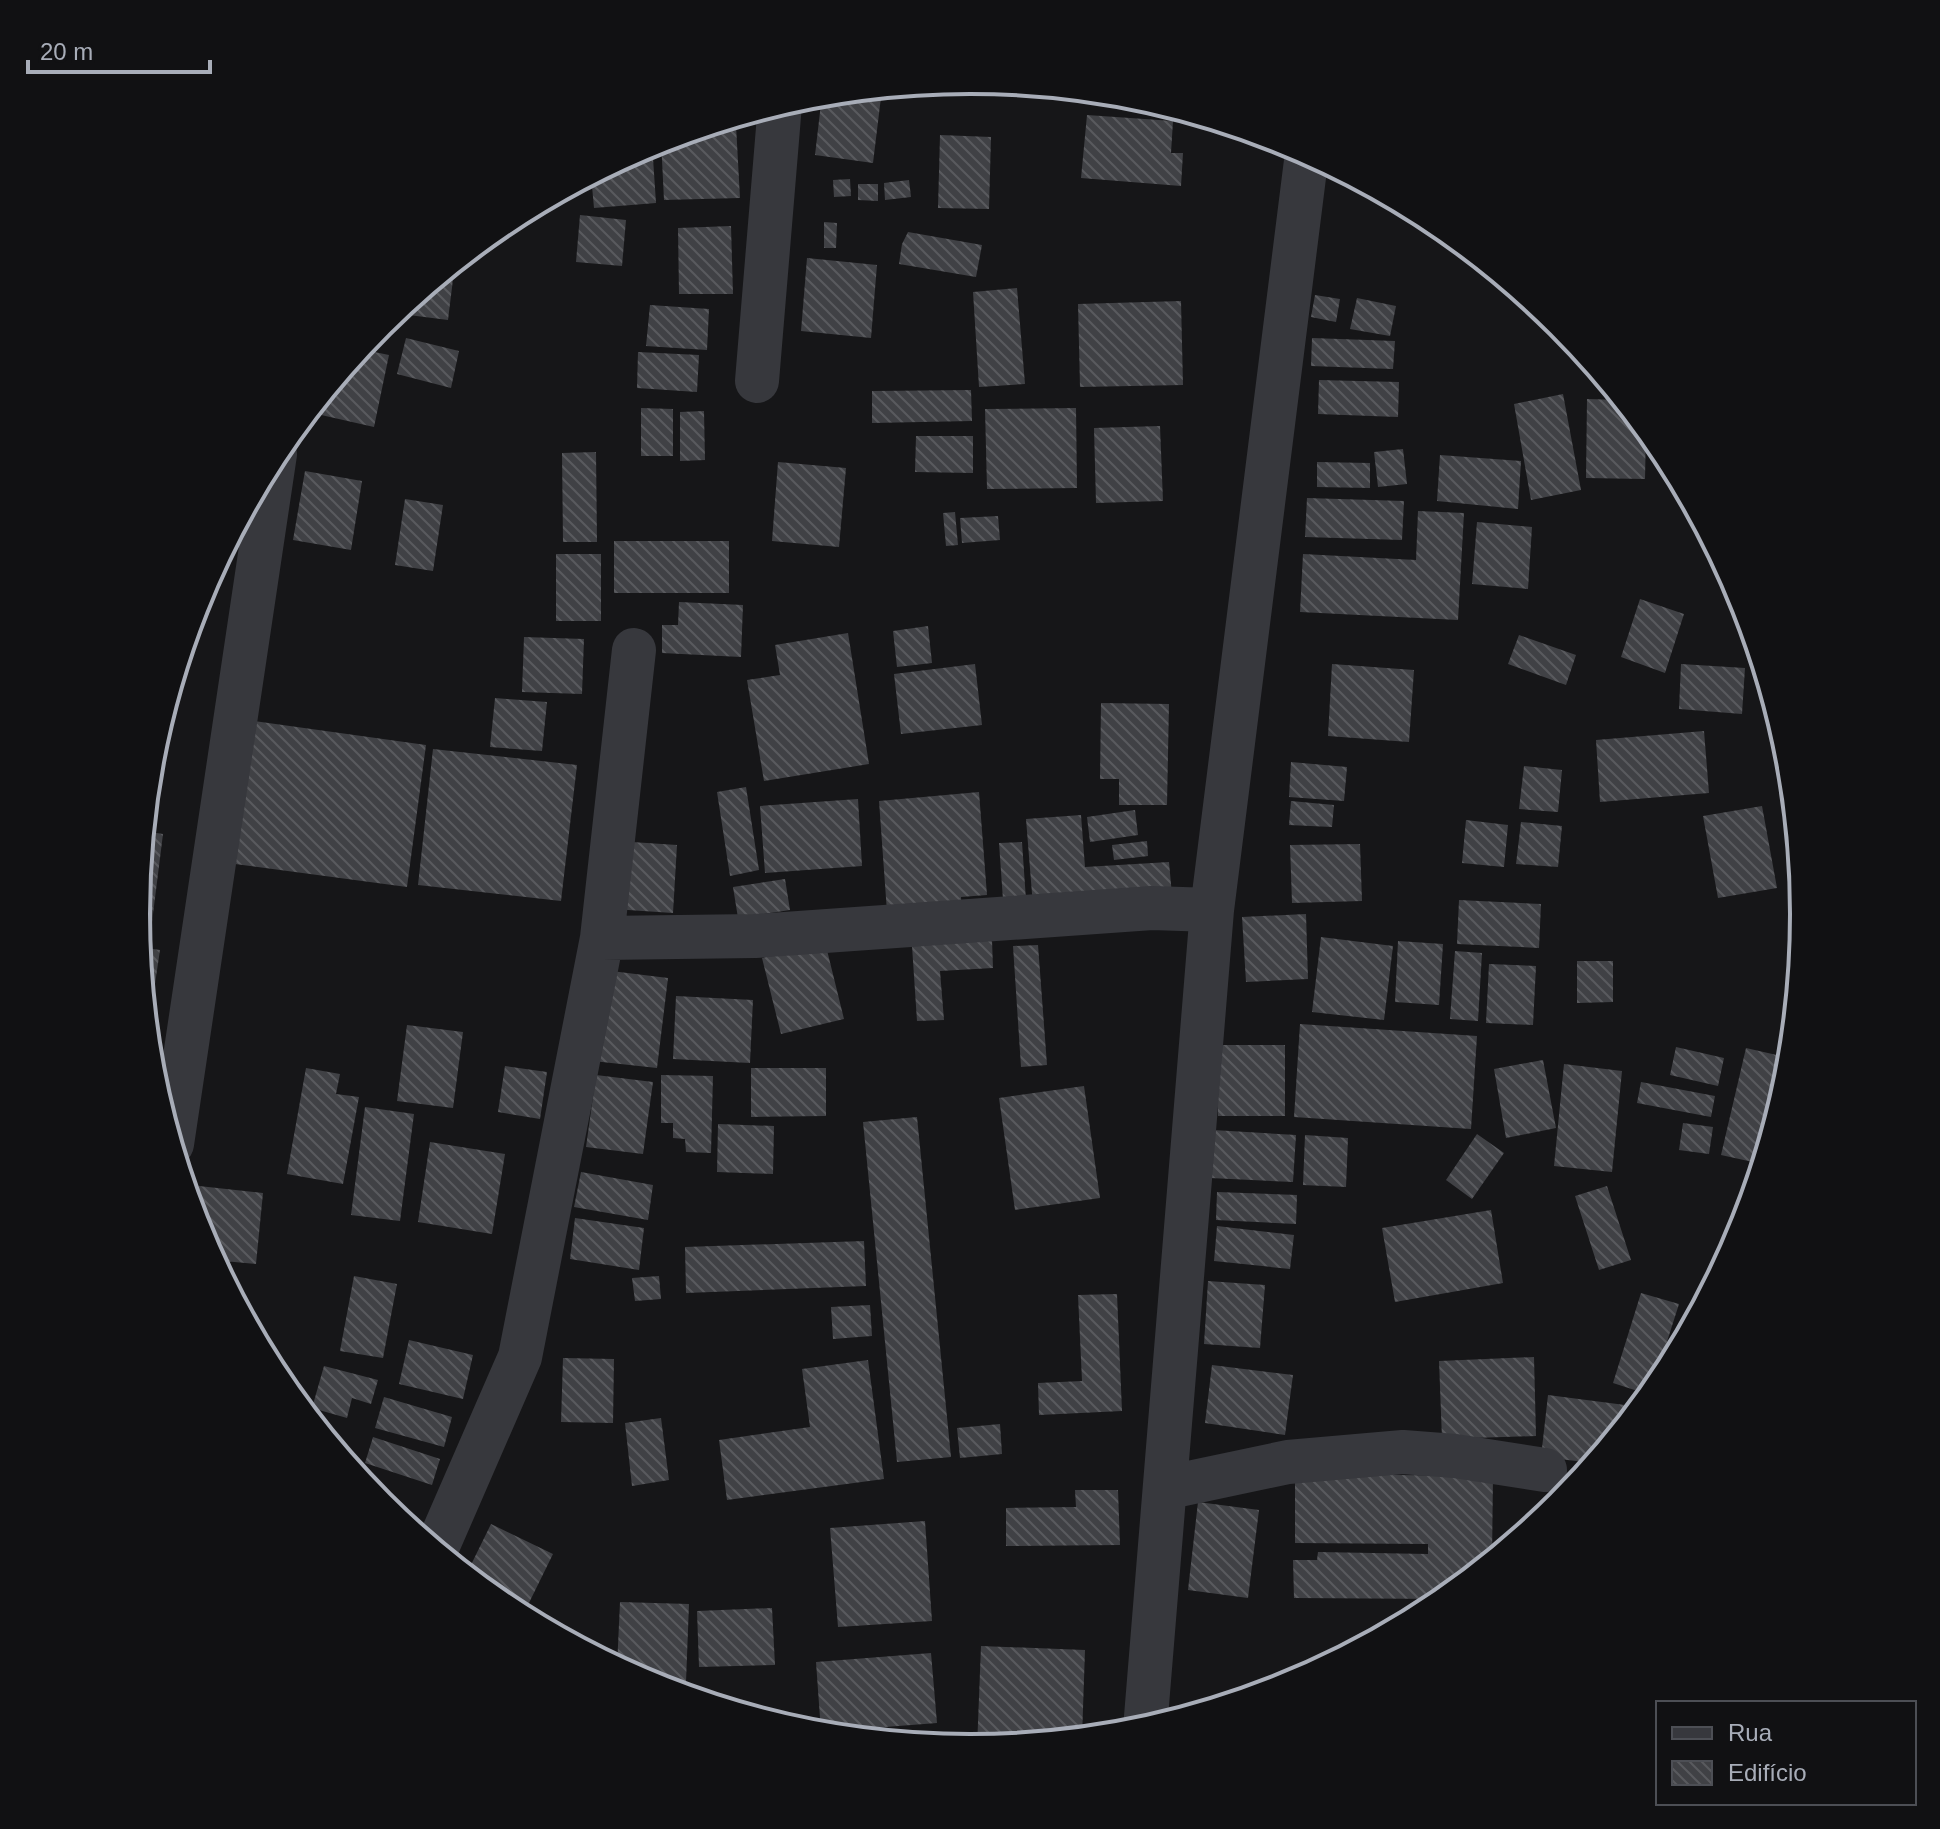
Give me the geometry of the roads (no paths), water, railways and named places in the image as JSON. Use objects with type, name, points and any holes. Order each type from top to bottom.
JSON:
[{"type":"street","points":[[757,381],[779,117]]},
{"type":"street","points":[[1146,1715],[1212,910],[1305,166]]},
{"type":"street","points":[[176,1121],[270,487]]},
{"type":"street","points":[[440,1540],[520,1357],[602,938],[634,650]]},
{"type":"street","points":[[602,938],[755,936],[1152,908],[1212,910]]},
{"type":"street","points":[[1165,1488],[1288,1462],[1403,1452],[1455,1456],[1545,1470]]}]
